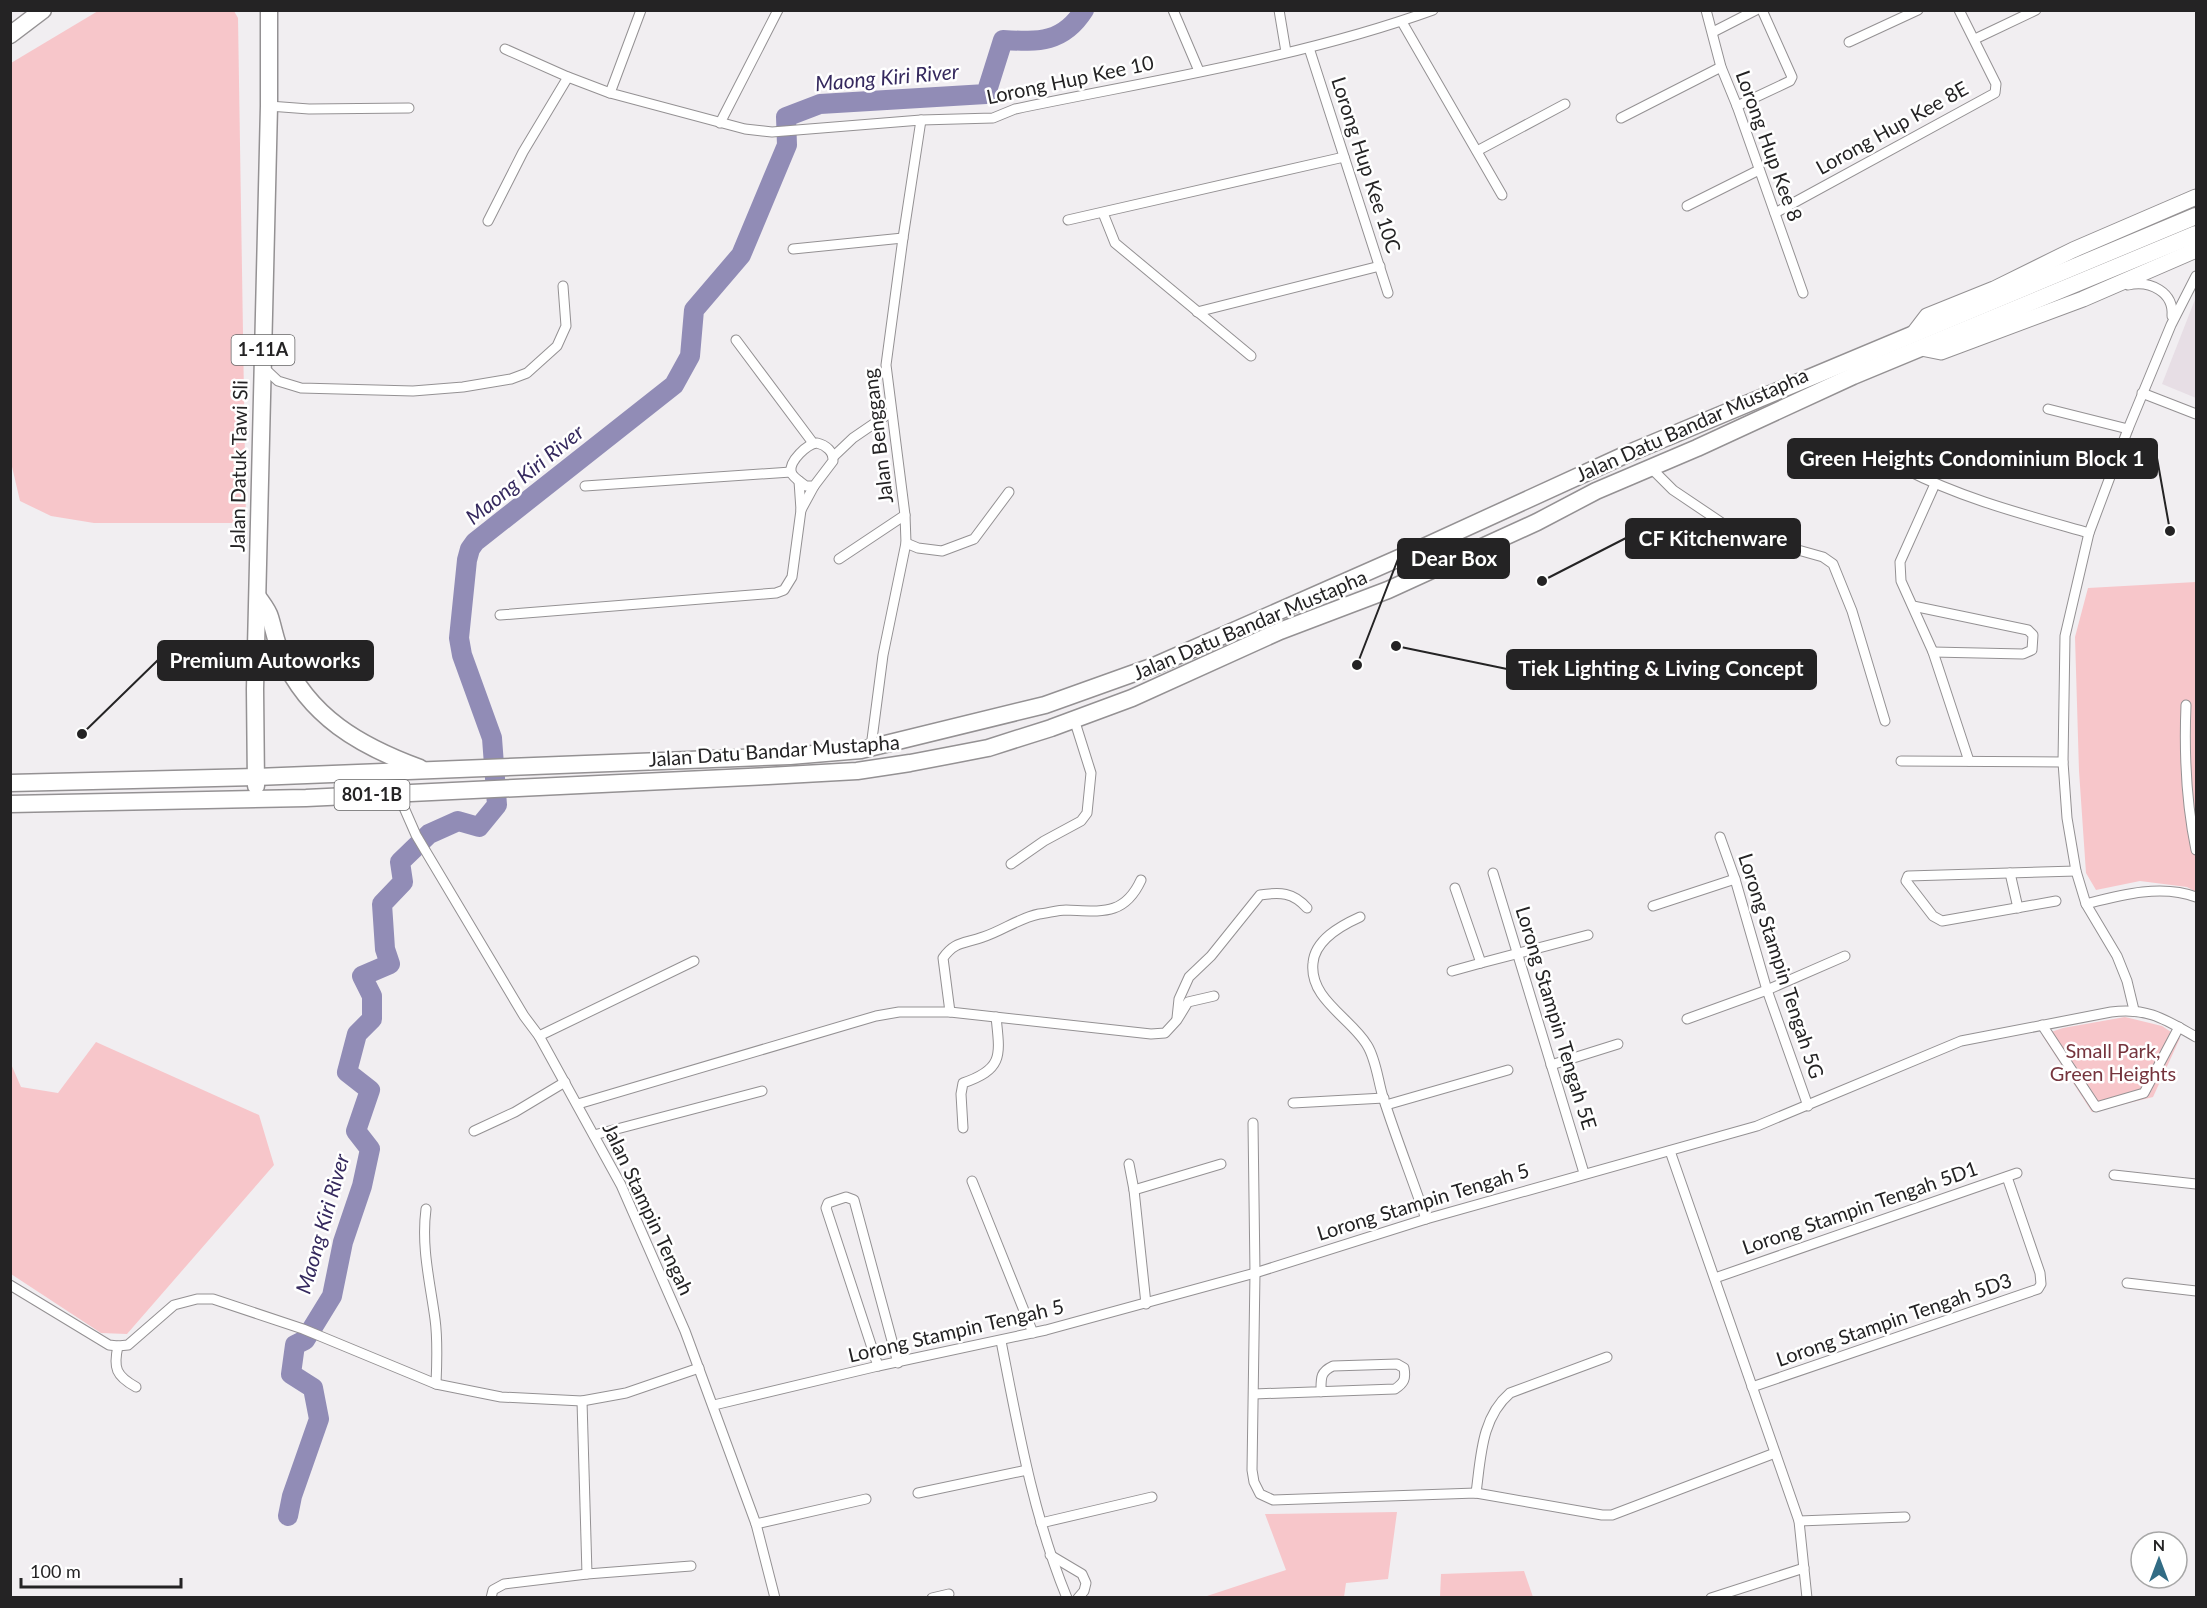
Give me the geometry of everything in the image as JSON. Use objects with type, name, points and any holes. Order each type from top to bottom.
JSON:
[{"type":"highway","points":[[10,35],[43,10]]},
{"type":"highway","name":"Jalan Datuk Tawi Sli","points":[[256,799],[255,688],[270,13]]},
{"type":"highway","name":"Jalan Datu Bandar Mustapha","points":[[256,799],[857,771],[988,748],[1132,698],[1280,631],[1388,590],[1537,522],[1596,491],[1853,376],[1918,340],[2196,216]]},
{"type":"highway","name":"Jalan Datu Bandar Mustapha","points":[[256,777],[737,760],[871,747],[1045,705],[1143,670],[1415,551],[1617,459],[1918,340],[2196,234]]},
{"type":"highway","points":[[258,597],[270,614],[274,634],[293,678],[308,699],[326,717],[357,741],[392,758],[427,771]]},
{"type":"highway","points":[[292,776],[292,785],[306,798]]},
{"type":"highway","points":[[10,783],[256,777]]},
{"type":"highway","points":[[10,804],[256,799]]},
{"type":"main road","points":[[2196,197],[2073,250],[1994,289],[1927,316],[1918,340],[1941,352],[2109,288],[2196,250]]},
{"type":"main road","points":[[1415,551],[1421,562],[1427,565],[1457,558]]},
{"type":"street","points":[[610,93],[641,10]]},
{"type":"street","points":[[720,123],[778,10]]},
{"type":"street","points":[[1173,10],[1199,71]]},
{"type":"street","points":[[1279,10],[1286,52]]},
{"type":"street","name":"Lorong Hup Kee 10","points":[[505,49],[610,93],[720,123],[772,132],[921,120],[993,118],[1015,109],[1309,48],[1402,22],[1433,10]]},
{"type":"street","name":"Lorong Hup Kee 8","points":[[1706,10],[1721,67],[1803,293]]},
{"type":"street","points":[[1713,32],[1756,10]]},
{"type":"street","points":[[1737,106],[1790,81],[1792,77],[1762,10]]},
{"type":"street","points":[[1849,42],[1918,10]]},
{"type":"street","points":[[1959,10],[1975,39],[2036,10]]},
{"type":"street","points":[[1402,22],[1502,195]]},
{"type":"street","name":"Lorong Hup Kee 8E","points":[[1775,213],[1995,93],[1996,84],[1975,39]]},
{"type":"street","name":"Lorong Hup Kee 10C","points":[[1309,48],[1388,293]]},
{"type":"street","points":[[1621,118],[1721,67]]},
{"type":"street","points":[[488,221],[523,153],[568,77]]},
{"type":"street","points":[[1477,151],[1565,104]]},
{"type":"street","points":[[269,106],[309,109],[409,108]]},
{"type":"street","name":"Jalan Benggang","points":[[871,747],[883,655],[906,543],[905,515],[886,365],[921,120]]},
{"type":"street","points":[[1068,220],[1344,157]]},
{"type":"street","points":[[1687,206],[1759,170]]},
{"type":"street","points":[[1103,213],[1115,243],[1251,356]]},
{"type":"street","points":[[793,249],[903,238]]},
{"type":"street","points":[[1197,312],[1380,266]]},
{"type":"street","points":[[2196,276],[2171,325],[2142,393],[2089,533],[2065,636],[2063,762],[2067,818],[2076,871],[2086,904],[2117,956],[2127,981],[2134,1010],[2161,1017],[2196,1037]]},
{"type":"street","points":[[2109,288],[2135,283],[2155,286],[2163,292],[2173,308],[2171,325]]},
{"type":"street","points":[[262,366],[278,381],[302,388],[413,391],[511,380],[527,373],[556,346],[566,326],[563,286]]},
{"type":"street","points":[[736,340],[813,443],[821,444],[831,453],[832,464],[814,486],[801,510]]},
{"type":"street","points":[[2142,393],[2196,414]]},
{"type":"street","points":[[2048,409],[2128,429]]},
{"type":"street","points":[[831,453],[891,412]]},
{"type":"street","points":[[813,443],[793,463],[791,472],[806,486],[814,486]]},
{"type":"street","points":[[1651,468],[1674,490],[1725,525],[1748,536],[1823,557],[1833,564],[1839,574],[1855,622],[1885,721]]},
{"type":"street","points":[[1905,469],[1935,484],[1988,504],[2089,533]]},
{"type":"street","points":[[585,486],[791,472]]},
{"type":"street","points":[[500,615],[776,593],[783,590],[792,577],[801,510],[799,481]]},
{"type":"street","points":[[1935,484],[1900,562],[1901,581],[1932,652],[1969,761]]},
{"type":"street","points":[[906,543],[918,548],[942,551],[974,539],[1008,492]]},
{"type":"street","points":[[839,559],[905,515]]},
{"type":"street","points":[[1913,606],[2028,630],[2033,634],[2032,650],[2024,654],[1932,652]]},
{"type":"street","points":[[2186,705],[2187,795],[2196,850]]},
{"type":"street","points":[[1011,864],[1044,841],[1081,821],[1087,813],[1091,772],[1074,719]]},
{"type":"street","points":[[1901,762],[2063,762]]},
{"type":"street","name":"Jalan Stampin Tengah","points":[[398,794],[416,835],[578,1104],[646,1238],[714,1405],[756,1524],[775,1598]]},
{"type":"street","name":"Lorong Stampin Tengah 5G","points":[[1720,837],[1736,879],[1767,990],[1808,1106]]},
{"type":"street","points":[[2056,901],[1942,921],[1936,920],[1906,881],[1908,876],[2076,871]]},
{"type":"street","name":"Lorong Stampin Tengah 5E","points":[[1493,873],[1584,1173]]},
{"type":"street","points":[[2010,873],[2018,908]]},
{"type":"street","points":[[1653,906],[1736,879]]},
{"type":"street","points":[[950,1012],[943,958],[951,947],[984,937],[1036,915],[1065,910],[1087,912],[1113,910],[1134,896],[1141,880]]},
{"type":"street","points":[[1455,888],[1481,963]]},
{"type":"street","points":[[2086,904],[2147,892],[2173,891],[2196,897]]},
{"type":"street","points":[[1177,1020],[1179,999],[1189,976],[1212,956],[1260,895],[1280,892],[1298,898],[1306,908]]},
{"type":"street","points":[[1360,917],[1333,932],[1319,945],[1313,963],[1314,979],[1322,996],[1357,1031],[1368,1046],[1426,1219]]},
{"type":"street","points":[[1452,971],[1588,934]]},
{"type":"street","points":[[1687,1019],[1767,990],[1845,956]]},
{"type":"street","points":[[539,1036],[694,961]]},
{"type":"street","points":[[578,1104],[876,1016],[899,1012],[950,1012],[1151,1034],[1165,1033],[1177,1020],[1188,1002],[1214,996]]},
{"type":"street","name":"Lorong Stampin Tengah 5","points":[[714,1405],[878,1366],[1001,1341],[1146,1304],[1255,1273],[1426,1219],[1757,1126],[1961,1041],[2111,1012],[2134,1010]]},
{"type":"street","points":[[963,1128],[961,1094],[963,1083],[976,1079],[994,1066],[1000,1053],[996,1017]]},
{"type":"street","points":[[2042,1025],[2096,1107],[2144,1092],[2179,1027]]},
{"type":"street","points":[[1551,1065],[1618,1044]]},
{"type":"street","points":[[1293,1103],[1385,1101],[1508,1070]]},
{"type":"street","points":[[474,1131],[515,1112],[565,1082]]},
{"type":"street","points":[[594,1135],[762,1091]]},
{"type":"street","points":[[1253,1123],[1255,1273],[1252,1470],[1254,1482],[1260,1494],[1273,1500],[1476,1493],[1612,1515],[1775,1453]]},
{"type":"street","points":[[1670,1151],[1799,1521],[1807,1598]]},
{"type":"street","points":[[1129,1164],[1134,1190],[1146,1304]]},
{"type":"street","points":[[1134,1190],[1221,1164]]},
{"type":"street","name":"Lorong Stampin Tengah 5D1","points":[[1715,1278],[2017,1173]]},
{"type":"street","points":[[2114,1175],[2196,1184]]},
{"type":"street","name":"Lorong Stampin Tengah 5D3","points":[[1752,1387],[2038,1289],[2041,1284],[2040,1273],[2007,1177]]},
{"type":"street","points":[[972,1181],[1033,1333]]},
{"type":"street","points":[[878,1366],[826,1208],[828,1203],[846,1197],[854,1200],[898,1363]]},
{"type":"street","points":[[426,1209],[425,1261],[438,1350],[436,1384]]},
{"type":"street","points":[[2127,1283],[2196,1292]]},
{"type":"street","points":[[10,1285],[109,1345],[118,1347],[128,1345],[174,1305],[197,1299],[213,1299],[303,1329],[436,1384],[501,1397],[582,1401],[626,1393],[699,1368]]},
{"type":"street","points":[[1001,1341],[1027,1470],[1050,1556],[1067,1598]]},
{"type":"street","points":[[118,1347],[116,1366],[119,1376],[136,1387]]},
{"type":"street","points":[[1476,1493],[1488,1424],[1498,1403],[1510,1393],[1607,1357]]},
{"type":"street","points":[[1254,1394],[1321,1392],[1395,1389],[1403,1384],[1406,1376],[1404,1368],[1397,1364],[1333,1366],[1325,1370],[1322,1376],[1321,1392]]},
{"type":"street","points":[[582,1401],[587,1574]]},
{"type":"street","points":[[918,1493],[1027,1470]]},
{"type":"street","points":[[1041,1523],[1152,1497]]},
{"type":"street","points":[[756,1524],[866,1499]]},
{"type":"street","points":[[1799,1521],[1905,1517]]},
{"type":"street","points":[[1050,1556],[1082,1574],[1086,1582],[1084,1591],[1078,1598]]},
{"type":"street","points":[[491,1598],[493,1590],[504,1584],[587,1574],[691,1566]]},
{"type":"street","points":[[1711,1598],[1804,1568]]},
{"type":"street","points":[[932,1598],[949,1594]]},
{"type":"shaded area","points":[[2196,297],[2196,398],[2162,384]]},
{"type":"green space","points":[[98,11],[234,11],[238,18],[246,523],[94,523],[51,516],[20,501],[10,458],[11,63]]},
{"type":"green space","points":[[2196,582],[2196,892],[2187,887],[2140,881],[2096,890],[2086,873],[2079,771],[2075,637],[2088,588]]},
{"type":"green space","name":"Small Park, Green Heights","points":[[2125,1017],[2162,1026],[2180,1038],[2153,1097],[2092,1112],[2042,1035],[2063,1028]]},
{"type":"green space","points":[[96,1042],[259,1115],[274,1165],[127,1334],[101,1333],[11,1274],[11,1064],[21,1087],[58,1093]]},
{"type":"green space","points":[[1397,1512],[1388,1579],[1346,1583],[1344,1597],[1204,1597],[1286,1570],[1265,1514]]},
{"type":"green space","points":[[1524,1571],[1533,1597],[1440,1597],[1441,1574]]},
{"type":"waterway","name":"Maong Kiri River","points":[[288,1516],[292,1496],[319,1419],[313,1388],[291,1374],[295,1345],[305,1340],[332,1296],[343,1242],[362,1186],[370,1149],[356,1131],[370,1090],[347,1072],[357,1034],[372,1019],[372,996],[362,976],[390,964],[385,949],[382,904],[403,882],[400,862],[429,834],[458,821],[479,827],[497,805],[492,738],[462,655],[459,638],[470,549],[475,542],[674,385],[690,356],[694,310],[741,255],[787,145],[786,117],[820,104],[986,94],[1003,40],[1028,41],[1059,35],[1068,29],[1084,10]]},
{"type":"place","name":"Green Heights Condominium Block 1","points":[[2170,531]]},
{"type":"place","name":"CF Kitchenware","points":[[1542,581]]},
{"type":"place","name":"Tiek Lighting & Living Concept","points":[[1396,646]]},
{"type":"place","name":"Dear Box","points":[[1357,665]]},
{"type":"place","name":"Premium Autoworks","points":[[82,734]]}]
